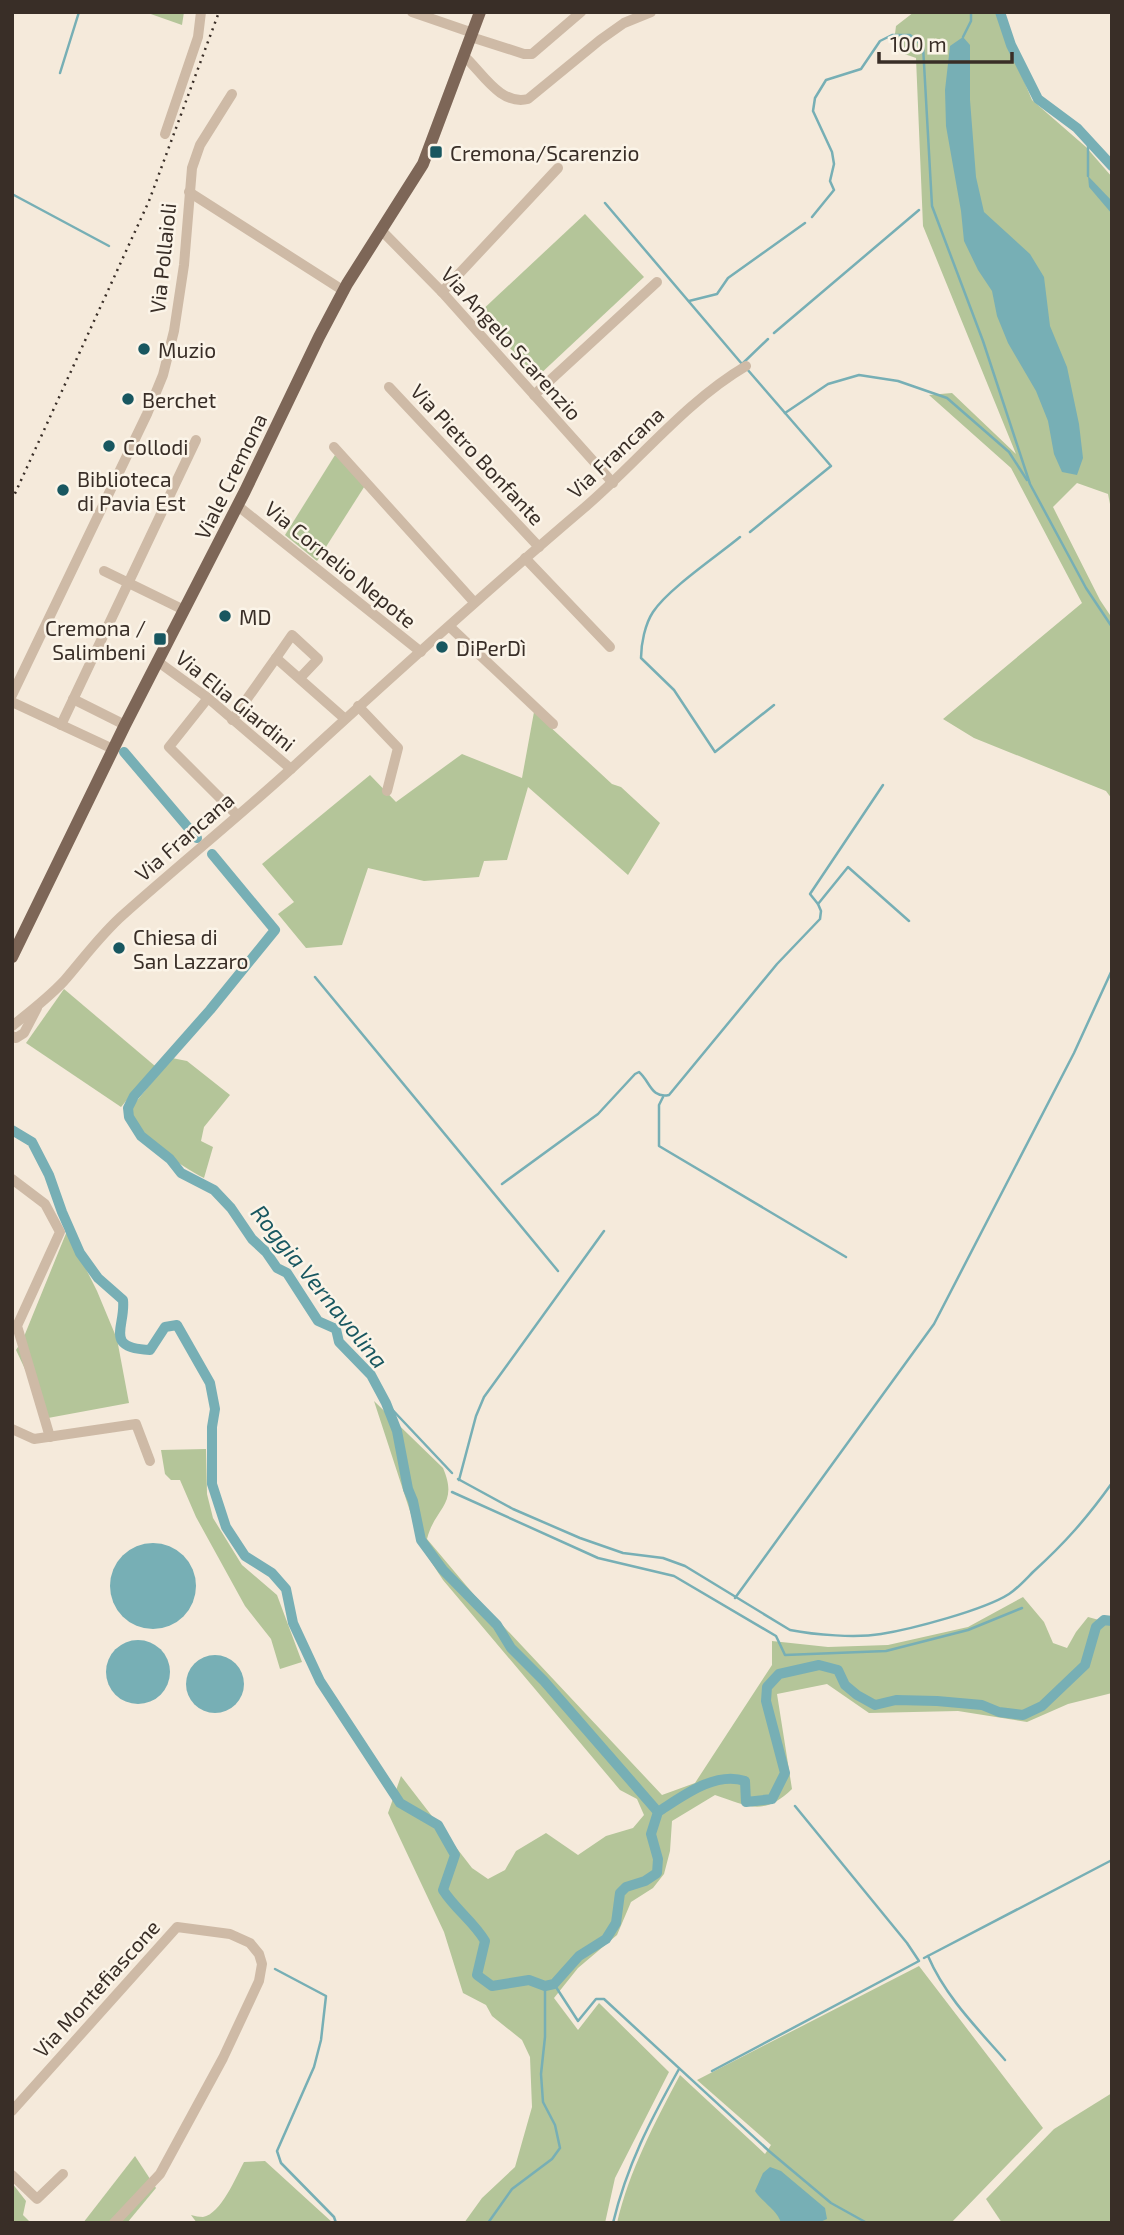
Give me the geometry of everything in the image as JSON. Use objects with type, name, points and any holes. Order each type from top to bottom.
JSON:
[{"type":"main road","name":"Viale Cremona","points":[[13,952],[344,291],[423,164],[480,12]]},
{"type":"street","points":[[165,134],[198,37],[201,12]]},
{"type":"street","points":[[412,12],[524,54],[532,54],[581,12]]},
{"type":"street","points":[[464,56],[500,92],[520,101],[528,99],[576,58],[624,23],[651,12]]},
{"type":"street","name":"Via Pollaioli","points":[[12,695],[163,376],[180,298],[192,168],[200,145],[232,94]]},
{"type":"street","points":[[442,292],[558,168]]},
{"type":"street","points":[[189,192],[344,291]]},
{"type":"street","name":"Via Angelo Scarenzio","points":[[381,230],[442,292],[613,483]]},
{"type":"street","points":[[534,395],[657,282]]},
{"type":"street","name":"Via Francana","points":[[12,1026],[64,981],[94,942],[113,924],[291,769],[344,718],[450,627],[474,602],[613,483],[676,421],[723,380],[746,366]]},
{"type":"street","name":"Via Pietro Bonfante","points":[[389,387],[539,547]]},
{"type":"street","points":[[61,725],[196,440]]},
{"type":"street","points":[[334,447],[474,602]]},
{"type":"street","name":"Via Cornelio Nepote","points":[[238,506],[421,652]]},
{"type":"street","points":[[525,558],[610,647]]},
{"type":"street","points":[[104,570],[184,610]]},
{"type":"street","points":[[450,627],[554,724]]},
{"type":"street","points":[[232,720],[292,635],[318,659],[300,678]]},
{"type":"street","points":[[276,659],[344,718]]},
{"type":"street","name":"Via Elia Giardini","points":[[157,662],[208,698],[291,769]]},
{"type":"street","points":[[208,698],[169,747],[237,815]]},
{"type":"street","points":[[73,699],[125,725]]},
{"type":"street","points":[[12,702],[113,749]]},
{"type":"street","points":[[358,706],[398,748],[387,791]]},
{"type":"street","name":"Via Francana","points":[[14,1037],[24,1033],[41,1002]]},
{"type":"street","points":[[12,1179],[45,1204],[60,1232],[17,1326],[50,1437]]},
{"type":"street","points":[[12,1429],[34,1439],[136,1424],[150,1461]]},
{"type":"street","name":"Via Montefiascone","points":[[12,2111],[177,1927],[230,1934],[250,1944],[259,1954],[262,1964],[259,1981],[223,2058],[160,2174],[114,2223]]},
{"type":"street","points":[[12,2175],[37,2199],[63,2174]]},
{"type":"green space","points":[[145,12],[184,12],[182,25]]},
{"type":"green space","points":[[914,12],[995,12],[1032,100],[1086,147],[1112,177],[1112,514],[1108,494],[1077,483],[1053,507],[1100,600],[1112,618],[1112,799],[1106,791],[974,738],[943,719],[1082,603],[1011,468],[929,395],[952,393],[1016,454],[923,226],[916,58],[893,50],[896,26]]},
{"type":"green space","points":[[585,214],[644,277],[537,377],[478,314]]},
{"type":"green space","points":[[335,455],[366,484],[317,561],[285,535]]},
{"type":"green space","points":[[534,712],[612,784],[621,787],[660,823],[628,875],[528,787],[507,860],[484,861],[479,877],[424,881],[368,868],[342,945],[306,948],[278,914],[294,902],[262,864],[370,775],[396,802],[462,754],[522,778]]},
{"type":"green space","points":[[64,989],[155,1066],[121,1107],[26,1043]]},
{"type":"green space","points":[[172,1058],[187,1061],[230,1095],[204,1127],[201,1141],[213,1147],[204,1178],[183,1166],[150,1140],[141,1130],[130,1109]]},
{"type":"green space","points":[[67,1231],[117,1339],[129,1403],[48,1418],[16,1350],[23,1339]]},
{"type":"green space","points":[[374,1401],[443,1468],[447,1480],[447,1498],[427,1539],[475,1596],[662,1795],[695,1783],[772,1665],[772,1641],[828,1647],[888,1645],[968,1627],[1023,1597],[1044,1622],[1053,1643],[1067,1648],[1088,1617],[1110,1623],[1112,1626],[1112,1693],[1068,1704],[1027,1722],[958,1711],[869,1713],[827,1684],[777,1694],[792,1789],[772,1803],[755,1807],[715,1795],[672,1821],[670,1851],[664,1874],[653,1888],[631,1902],[617,1935],[578,1968],[554,1998],[578,2030],[599,2003],[669,2072],[615,2178],[605,2223],[464,2223],[482,2198],[515,2167],[532,2107],[530,2057],[522,2040],[492,2016],[486,2005],[463,1993],[444,1932],[388,1813],[401,1776],[472,1868],[488,1879],[505,1870],[516,1851],[546,1833],[578,1855],[606,1836],[633,1828],[644,1815],[637,1799],[620,1790],[443,1580],[422,1548]]},
{"type":"green space","points":[[206,1449],[207,1494],[213,1518],[242,1565],[277,1595],[302,1662],[280,1669],[271,1639],[245,1606],[196,1517],[180,1480],[171,1480],[165,1474],[161,1450]]},
{"type":"green space","points":[[919,1966],[1043,2128],[951,2223],[617,2223],[636,2166],[680,2075],[765,2154],[771,2145],[697,2080]]},
{"type":"green space","points":[[1112,2093],[1112,2223],[1002,2223],[986,2199],[1054,2129]]},
{"type":"green space","points":[[135,2156],[156,2188],[127,2223],[83,2223]]},
{"type":"green space","points":[[265,2161],[333,2223],[197,2223],[191,2215],[203,2217],[216,2209],[244,2162]]},
{"type":"green space","points":[[12,2183],[26,2201],[23,2215],[31,2223],[12,2223]]},
{"type":"water","points":[[963,37],[970,45],[970,100],[976,177],[984,212],[1030,254],[1044,277],[1050,326],[1067,367],[1079,424],[1083,458],[1077,475],[1062,472],[1054,454],[1048,421],[1036,391],[1008,343],[997,316],[992,291],[964,241],[946,126],[945,90],[950,46]]},
{"type":"water","points":[[1088,176],[1112,201],[1112,214],[1089,187]]},
{"type":"water","points":[[145,1543],[161,1543],[184,1555],[193,1569],[196,1586],[193,1603],[184,1617],[161,1629],[145,1629],[129,1622],[117,1610],[110,1594],[110,1578],[117,1562],[129,1550]]},
{"type":"water","points":[[138,1640],[156,1646],[164,1654],[170,1672],[164,1690],[156,1698],[138,1704],[120,1698],[112,1690],[106,1672],[112,1654],[120,1646]]},
{"type":"water","points":[[215,1655],[231,1660],[239,1668],[244,1684],[239,1700],[231,1708],[215,1713],[199,1708],[191,1700],[186,1684],[191,1668],[199,1660]]},
{"type":"water","points":[[770,2167],[781,2171],[825,2208],[827,2219],[818,2223],[781,2223],[777,2214],[755,2191],[763,2173]]},
{"type":"waterway","points":[[60,73],[79,12]]},
{"type":"waterway","points":[[963,37],[971,21],[971,12]]},
{"type":"waterway","points":[[1000,12],[1011,45],[1038,99],[1077,128],[1112,166]]},
{"type":"waterway","points":[[812,217],[834,190],[830,181],[834,164],[832,152],[813,111],[815,98],[826,80],[861,69],[880,41],[892,35],[910,35],[923,46],[932,206],[983,341],[1030,484],[1086,588],[1112,627]]},
{"type":"waterway","points":[[1088,140],[1088,176]]},
{"type":"waterway","points":[[12,194],[109,246]]},
{"type":"waterway","points":[[605,203],[742,364],[768,339]]},
{"type":"waterway","points":[[774,333],[919,210]]},
{"type":"waterway","points":[[689,301],[717,294],[728,278],[805,223]]},
{"type":"waterway","points":[[747,369],[831,466],[750,532]]},
{"type":"waterway","points":[[785,413],[828,384],[859,375],[898,381],[947,398],[1009,452],[1027,480]]},
{"type":"waterway","points":[[740,537],[660,603],[646,628],[641,658],[674,690],[715,752],[774,705]]},
{"type":"waterway","name":"Roggia Vernavolina","points":[[124,752],[197,838]]},
{"type":"waterway","points":[[818,904],[810,894],[883,785]]},
{"type":"waterway","name":"Roggia Vernavolina","points":[[212,854],[275,930],[210,1010],[134,1096],[128,1108],[129,1117],[141,1136],[170,1159],[181,1173],[214,1190],[277,1268],[287,1273],[318,1321],[336,1329],[339,1342],[371,1375],[386,1403],[397,1431],[421,1540],[443,1570],[497,1625],[511,1648],[544,1681],[658,1812]]},
{"type":"waterway","points":[[502,1184],[598,1114],[635,1074],[639,1072],[654,1092],[663,1096],[669,1095],[777,964],[820,919],[818,904],[848,867],[909,921]]},
{"type":"waterway","points":[[735,1598],[934,1324],[1074,1053],[1112,970]]},
{"type":"waterway","points":[[315,977],[558,1271]]},
{"type":"waterway","points":[[663,1097],[659,1105],[659,1146],[846,1257]]},
{"type":"waterway","points":[[12,1130],[32,1142],[49,1175],[80,1253],[98,1278],[123,1300],[120,1334],[122,1340],[126,1345],[150,1350],[165,1327],[177,1325],[210,1383],[215,1409],[212,1427],[212,1484],[226,1527],[245,1556],[272,1573],[286,1589],[293,1623],[320,1681],[400,1803],[438,1825],[455,1855],[443,1890],[485,1941],[477,1975],[492,1986],[529,1980],[545,1986],[554,1984],[579,1956],[606,1939],[616,1923],[620,1893],[626,1887],[645,1881],[657,1873],[658,1859],[651,1834],[658,1812],[700,1787],[722,1779],[745,1781],[746,1802],[772,1799],[785,1773],[766,1701],[767,1687],[779,1674],[819,1665],[838,1670],[845,1685],[875,1705],[896,1700],[937,1701],[982,1705],[999,1712],[1023,1715],[1042,1706],[1085,1665],[1096,1627],[1104,1620],[1112,1621]]},
{"type":"waterway","points":[[459,1480],[476,1416],[484,1397],[604,1231]]},
{"type":"waterway","points":[[386,1403],[452,1473]]},
{"type":"waterway","points":[[458,1479],[513,1509],[580,1538],[623,1553],[663,1558],[685,1566],[790,1630],[848,1636],[881,1634],[929,1623],[983,1606],[1009,1594],[1065,1540],[1112,1483]]},
{"type":"waterway","points":[[452,1492],[598,1558],[674,1576],[776,1636],[785,1655],[886,1651],[968,1630],[1022,1608]]},
{"type":"waterway","points":[[712,2071],[919,1961],[795,1806]]},
{"type":"waterway","points":[[924,1958],[1112,1860]]},
{"type":"waterway","points":[[928,1956],[952,1998],[1005,2060]]},
{"type":"waterway","points":[[275,1969],[326,1996],[321,2040],[314,2067],[277,2151],[281,2163],[334,2217],[336,2223]]},
{"type":"waterway","points":[[554,1984],[578,2021],[596,1999],[604,1999],[769,2151],[831,2203],[867,2223]]},
{"type":"waterway","points":[[488,2223],[512,2189],[552,2159],[560,2148],[555,2125],[543,2102],[541,2074],[545,2037],[545,1986]]},
{"type":"waterway","points":[[613,2223],[640,2144],[679,2069]]},
{"type":"railway","points":[[12,500],[149,201],[219,12]]},
{"type":"place","name":"Cremona/Scarenzio","points":[[436,152]]},
{"type":"place","name":"Muzio","points":[[144,349]]},
{"type":"place","name":"Berchet","points":[[128,399]]},
{"type":"place","name":"Collodi","points":[[109,446]]},
{"type":"place","name":"Biblioteca di Pavia Est","points":[[63,490]]},
{"type":"place","name":"MD","points":[[225,616]]},
{"type":"place","name":"Cremona / Salimbeni","points":[[160,639]]},
{"type":"place","name":"DiPerDì","points":[[442,647]]},
{"type":"place","name":"Chiesa di San Lazzaro","points":[[119,948]]}]
